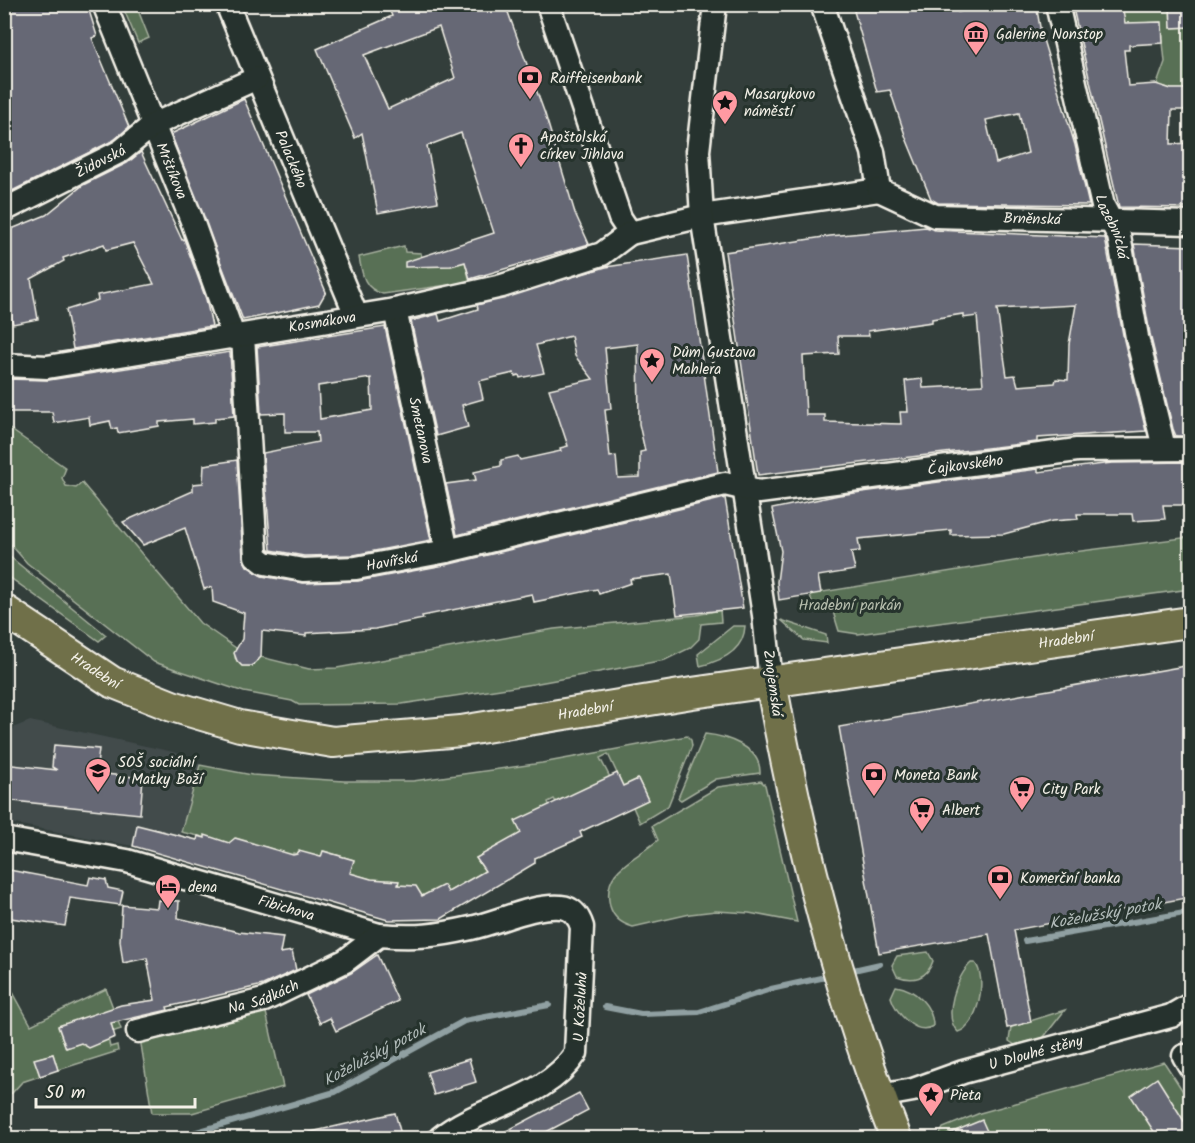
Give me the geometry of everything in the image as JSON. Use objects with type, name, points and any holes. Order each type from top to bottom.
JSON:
[{"type":"main road","name":"Hradební","points":[[4,610],[112,682],[172,706],[240,726],[333,742],[461,731],[771,682],[1191,622]]},
{"type":"main road","name":"Znojemská","points":[[771,682],[790,780],[823,915],[880,1096],[896,1138]]},
{"type":"street","name":"Mrštíkova","points":[[104,4],[239,337]]},
{"type":"street","name":"Palackého","points":[[227,4],[356,315]]},
{"type":"street","points":[[548,4],[620,218],[630,233],[702,216],[879,190],[873,152],[822,4]]},
{"type":"street","points":[[702,216],[698,151],[715,4]]},
{"type":"street","name":"Lazebnická","points":[[1057,4],[1103,206],[1119,236],[1137,337],[1164,448]]},
{"type":"street","name":"Židovská","points":[[4,210],[121,151],[153,125],[257,78]]},
{"type":"street","name":"Brněnská","points":[[879,190],[935,216],[1191,223]]},
{"type":"street","name":"Znojemská","points":[[702,216],[771,682]]},
{"type":"street","name":"Kosmákova","points":[[4,365],[47,367],[239,337],[395,309],[501,286],[596,256],[630,233]]},
{"type":"street","name":"Smetanova","points":[[395,309],[447,551]]},
{"type":"street","name":"Havířská","points":[[239,337],[256,556],[265,563],[303,570],[356,568],[447,551],[725,484],[743,487]]},
{"type":"street","name":"Čajkovského","points":[[743,487],[759,492],[1077,450],[1191,449]]},
{"type":"street","name":"Fibichova","points":[[4,839],[127,861],[379,935],[421,938],[471,928],[542,908],[570,909]]},
{"type":"street","name":"U Koželuhů","points":[[440,1138],[459,1123],[475,1115],[522,1098],[568,1065],[576,1053],[582,927],[579,916],[570,909]]},
{"type":"street","name":"Na Sádkách","points":[[138,1031],[264,1000],[334,966],[379,935]]},
{"type":"street","name":"U Dlouhé stěny","points":[[880,1096],[913,1090],[963,1072],[1171,1016],[1191,1005]]},
{"type":"shaded area","name":"SOŠ sociální u Matky Boží","points":[[30,721],[178,753],[200,765],[179,836],[138,825],[133,846],[5,822],[5,763],[8,737],[15,727]]},
{"type":"green space","points":[[122,5],[136,5],[149,38],[138,43]]},
{"type":"green space","points":[[1122,5],[1170,5],[1171,28],[1190,27],[1190,89],[1171,89],[1157,84],[1165,62],[1161,22],[1117,24]]},
{"type":"green space","points":[[404,246],[405,252],[421,253],[423,266],[451,266],[465,262],[470,282],[383,294],[372,289],[365,280],[359,257]]},
{"type":"green space","points":[[4,425],[66,468],[62,478],[66,486],[76,488],[82,483],[200,623],[236,648],[235,658],[242,666],[252,666],[261,657],[309,669],[337,668],[554,629],[697,615],[720,610],[721,622],[701,624],[699,639],[690,648],[665,660],[533,684],[402,704],[299,705],[292,701],[244,692],[154,662],[27,563],[5,538]]},
{"type":"green space","name":"Hradební parkán","points":[[1190,537],[1190,589],[858,634],[839,631],[831,605],[813,608],[810,594],[1058,554]]},
{"type":"green space","points":[[4,552],[106,635],[99,641],[5,574]]},
{"type":"green space","points":[[781,620],[826,635],[827,643],[804,640]]},
{"type":"green space","points":[[733,626],[745,626],[741,642],[724,658],[700,666],[698,654]]},
{"type":"green space","points":[[705,734],[723,737],[741,744],[755,756],[760,773],[716,779],[681,800],[678,798]]},
{"type":"green space","points":[[687,736],[692,746],[668,806],[640,823],[633,807],[648,800],[638,779],[623,786],[608,754],[600,758],[616,789],[556,802],[554,799],[548,802],[556,820],[476,858],[485,871],[448,892],[422,896],[398,885],[398,881],[388,880],[387,884],[350,873],[354,860],[324,851],[320,861],[299,851],[297,854],[293,853],[292,857],[266,847],[252,846],[253,843],[236,838],[229,843],[181,832],[200,765],[252,775],[344,781],[413,781],[542,763]]},
{"type":"green space","points":[[761,781],[765,785],[797,922],[749,913],[716,911],[690,914],[633,927],[616,917],[610,906],[610,883],[622,867],[658,840],[652,826],[718,787]]},
{"type":"green space","points":[[928,952],[933,961],[927,972],[914,979],[897,976],[892,965],[897,956]]},
{"type":"green space","points":[[971,963],[975,963],[981,979],[979,1001],[971,1021],[958,1032],[951,1017],[953,996],[961,977]]},
{"type":"green space","points":[[4,976],[31,1025],[106,989],[121,1029],[112,1032],[58,1027],[66,1048],[107,1034],[110,1047],[117,1045],[118,1051],[58,1070],[53,1054],[35,1059],[40,1076],[22,1082],[12,1093],[5,1095]]},
{"type":"green space","points":[[896,986],[910,991],[922,1000],[930,1012],[933,1026],[926,1029],[913,1026],[902,1016],[891,997]]},
{"type":"green space","points":[[265,1008],[283,1087],[192,1113],[152,1113],[140,1038]]},
{"type":"green space","points":[[1065,1010],[1043,1038],[1015,1045],[1009,1041],[1011,1027]]},
{"type":"green space","points":[[1164,1062],[1190,1102],[1190,1138],[938,1138],[943,1128],[980,1113]]},
{"type":"building","points":[[4,4],[87,4],[97,36],[92,38],[129,127],[114,140],[12,191],[4,173]]},
{"type":"building","points":[[387,4],[505,4],[545,114],[575,213],[589,244],[470,279],[465,262],[451,266],[405,267],[405,262],[494,233],[461,133],[427,146],[438,202],[378,213],[362,133],[355,138],[317,49],[392,16]],"holes":[[[439,27],[455,78],[388,109],[364,55]]]},
{"type":"building","points":[[852,4],[933,4],[934,10],[956,5],[958,12],[992,4],[1036,4],[1041,33],[1075,145],[1089,205],[938,203],[931,199],[906,138],[890,90],[877,92]],"holes":[[[1019,113],[1028,153],[996,163],[986,120]]]},
{"type":"building","points":[[1072,4],[1122,4],[1125,23],[1162,22],[1163,43],[1129,45],[1129,50],[1124,50],[1128,86],[1156,84],[1171,89],[1191,89],[1191,110],[1172,110],[1171,144],[1191,143],[1191,208],[1119,207]]},
{"type":"building","points":[[1170,4],[1191,4],[1191,27],[1171,28]]},
{"type":"building","points":[[244,99],[326,292],[319,304],[243,320],[171,134]]},
{"type":"building","points":[[141,152],[182,240],[184,239],[206,299],[212,326],[73,349],[66,310],[98,300],[97,295],[154,284],[133,243],[106,250],[104,244],[63,258],[64,261],[31,279],[38,319],[13,324],[4,291],[4,232],[46,215],[83,185],[127,163]]},
{"type":"building","points":[[926,227],[935,230],[1105,238],[1124,340],[1146,431],[1037,438],[1037,442],[758,475],[725,252],[830,236]],"holes":[[[1076,305],[1069,344],[1068,380],[1056,379],[1055,383],[1018,386],[1015,375],[1007,376],[997,309]],[[963,314],[963,318],[977,316],[983,385],[923,388],[922,379],[905,381],[908,412],[900,412],[901,424],[825,422],[825,415],[806,415],[803,356],[839,354],[838,336],[869,336],[868,331],[932,322],[932,319]]]},
{"type":"building","points":[[1134,244],[1191,246],[1191,436],[1176,436],[1173,429],[1150,334]]},
{"type":"building","points":[[687,255],[718,472],[457,535],[446,484],[476,480],[474,472],[501,466],[501,460],[518,456],[520,460],[561,451],[560,448],[568,446],[549,389],[593,379],[575,356],[571,336],[536,345],[544,373],[520,378],[514,373],[479,381],[483,399],[462,405],[468,427],[436,436],[411,321],[438,314],[440,321],[478,309],[477,305],[606,267]],"holes":[[[638,344],[639,424],[645,451],[640,452],[640,477],[618,478],[616,456],[610,457],[605,410],[611,409],[605,348]]]},
{"type":"building","points":[[385,327],[431,540],[354,555],[304,556],[271,550],[263,453],[318,442],[317,432],[285,432],[285,413],[261,414],[257,347]],"holes":[[[371,378],[372,410],[320,419],[318,386]]]},
{"type":"building","points":[[230,352],[234,416],[215,418],[215,422],[193,424],[193,419],[159,422],[159,426],[118,433],[117,428],[112,429],[110,421],[90,425],[89,417],[54,423],[52,412],[4,412],[4,379],[49,380]]},
{"type":"building","points":[[237,460],[243,557],[247,566],[262,576],[303,583],[358,581],[450,564],[725,498],[743,608],[677,615],[671,574],[630,579],[631,583],[599,594],[597,589],[534,602],[532,594],[422,616],[423,619],[375,629],[306,633],[306,636],[262,631],[261,657],[252,666],[242,666],[234,653],[242,639],[244,613],[213,602],[212,587],[204,589],[185,528],[143,545],[123,522],[193,491],[193,484],[203,483],[204,465]]},
{"type":"building","points":[[1191,462],[1191,505],[1163,505],[1165,519],[1133,521],[1132,514],[1077,514],[1078,519],[1052,521],[1004,534],[951,535],[951,530],[858,539],[860,551],[851,552],[855,570],[818,576],[821,593],[779,600],[777,582],[781,551],[772,509],[839,495],[1038,469],[1038,472],[1112,463]]},
{"type":"building","name":"City Park","points":[[1191,665],[1191,897],[1014,930],[1031,1022],[1007,1028],[989,934],[879,953],[839,727]]},
{"type":"building","points":[[54,745],[99,749],[96,773],[143,778],[140,814],[4,800],[4,764],[57,770],[52,767]]},
{"type":"building","points":[[617,773],[623,786],[638,779],[648,800],[580,832],[582,837],[535,858],[535,863],[441,919],[388,920],[133,846],[137,825],[197,840],[198,836],[205,838],[205,835],[229,843],[235,838],[293,855],[299,851],[321,857],[323,851],[354,860],[350,873],[371,879],[399,881],[398,885],[416,886],[422,896],[444,885],[448,892],[485,871],[476,858],[521,833],[515,821]]},
{"type":"building","points":[[4,869],[88,885],[90,877],[106,880],[108,888],[123,891],[120,905],[70,898],[65,926],[4,917]]},
{"type":"building","points":[[158,900],[179,901],[178,918],[239,932],[283,937],[280,953],[292,951],[296,970],[263,985],[167,1007],[168,1010],[111,1023],[115,1037],[89,1048],[81,1043],[66,1048],[58,1026],[121,1005],[155,1000],[147,958],[123,963],[120,941],[122,905],[157,908]]},
{"type":"building","points":[[377,955],[398,1001],[336,1031],[330,1018],[320,1023],[306,995],[351,973]]},
{"type":"building","points":[[53,1054],[58,1070],[40,1076],[34,1059]]},
{"type":"building","points":[[469,1059],[476,1082],[434,1095],[427,1072]]},
{"type":"building","points":[[1157,1078],[1191,1132],[1191,1138],[1158,1138],[1131,1096]]},
{"type":"building","points":[[579,1093],[588,1110],[535,1138],[493,1138]]},
{"type":"building","points":[[395,1113],[402,1138],[306,1138],[306,1133]]},
{"type":"building","points":[[982,1120],[990,1138],[938,1138]]},
{"type":"waterway","name":"Koželužský potok","points":[[1025,941],[1190,912]]},
{"type":"waterway","name":"Koželužský potok","points":[[849,971],[880,964]]},
{"type":"waterway","name":"Koželužský potok","points":[[605,1007],[641,1014],[699,1012],[771,989],[830,976]]},
{"type":"waterway","name":"Koželužský potok","points":[[176,1138],[335,1092],[464,1021],[549,1005]]},
{"type":"place","name":"Galerine Nonstop","points":[[976,57]]},
{"type":"place","name":"Raiffeisenbank","points":[[530,101]]},
{"type":"place","name":"Masarykovo náměstí","points":[[725,126]]},
{"type":"place","name":"Apoštolská církev Jihlava","points":[[521,169]]},
{"type":"place","name":"Dům Gustava Mahlera","points":[[652,384]]},
{"type":"place","name":"SOŠ sociální u Matky Boží","points":[[98,794]]},
{"type":"place","name":"Moneta Bank","points":[[874,798]]},
{"type":"place","name":"City Park","points":[[1022,812]]},
{"type":"place","name":"Albert","points":[[922,833]]},
{"type":"place","name":"Komerční banka","points":[[1000,901]]},
{"type":"place","name":"dena","points":[[168,910]]},
{"type":"place","name":"Pieta","points":[[931,1118]]}]
